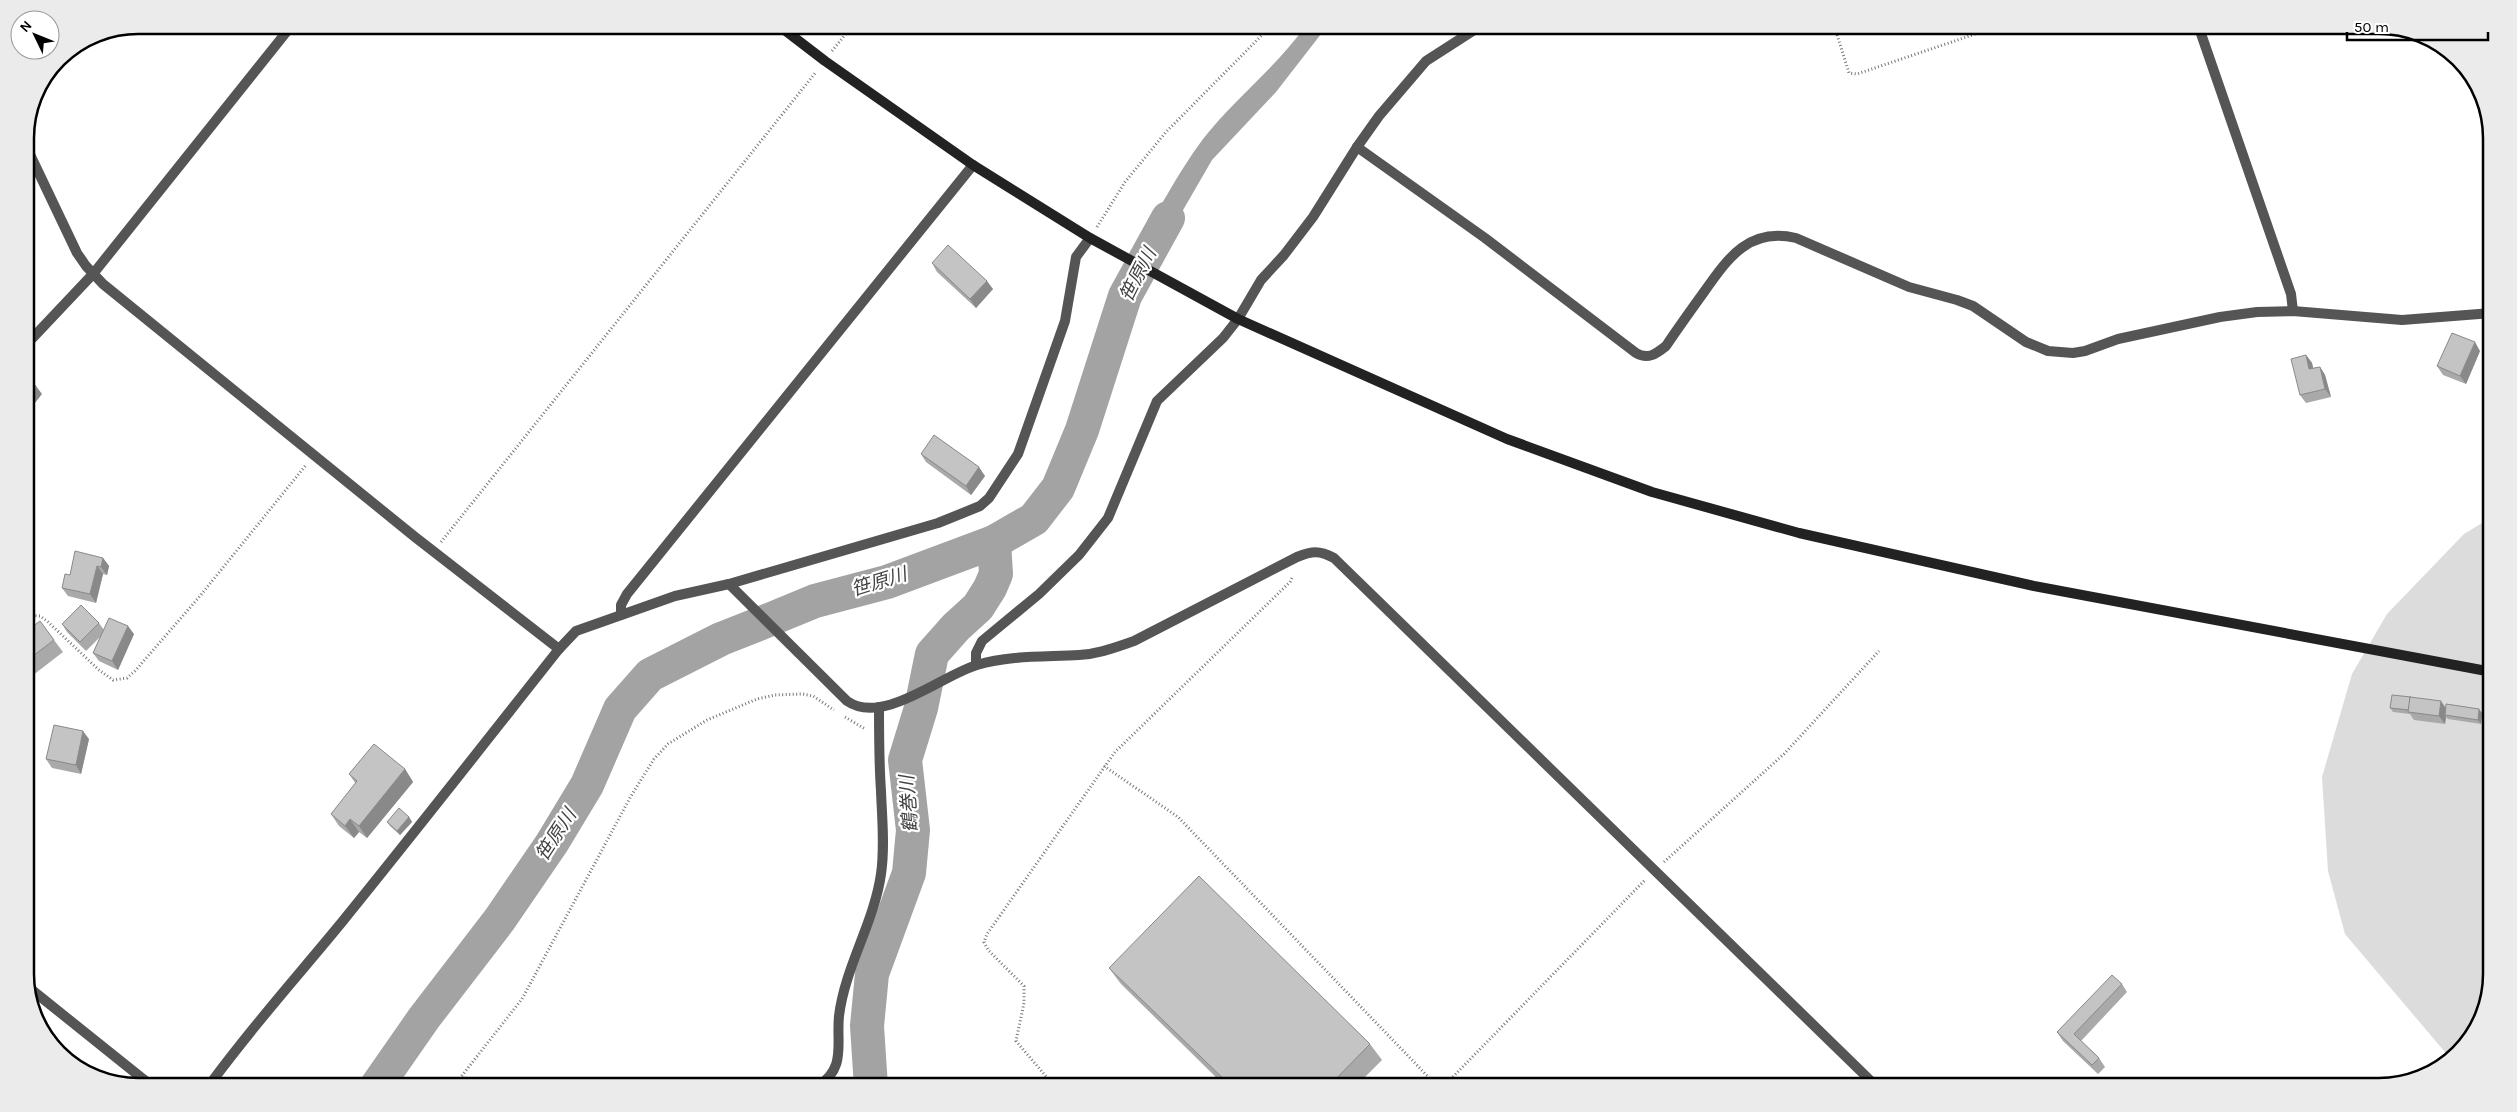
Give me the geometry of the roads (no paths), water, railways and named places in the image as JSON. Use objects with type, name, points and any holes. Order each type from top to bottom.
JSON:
[{"type":"street","points":[[34,336],[93,274],[285,34]]},
{"type":"street","points":[[790,34],[973,165],[1090,238],[1238,319],[1507,439],[1652,492],[1799,533],[2034,586],[2483,670]]},
{"type":"street","points":[[976,665],[976,654],[982,641],[1039,594],[1079,555],[1108,518],[1121,490],[1148,417],[1157,401],[1223,338],[1238,319],[1261,280],[1284,255],[1313,217],[1357,147],[1406,83],[1426,61],[1468,34]]},
{"type":"street","points":[[2201,34],[2291,294],[2293,311]]},
{"type":"street","points":[[1357,147],[1486,238],[1636,353],[1646,357],[1666,346],[1734,253],[1751,241],[1778,236],[1796,238],[1909,287],[1973,306],[2026,342],[2048,351],[2085,351],[2118,339],[2220,317],[2293,311],[2402,320],[2483,314]]},
{"type":"street","points":[[34,163],[77,253],[93,274],[155,328],[559,649]]},
{"type":"street","points":[[621,615],[620,605],[626,594],[973,165]]},
{"type":"street","points":[[215,1078],[503,718],[528,691],[559,649],[576,631],[675,596],[729,584],[938,523],[969,512],[984,502],[1018,454],[1065,322],[1076,256],[1090,238]]},
{"type":"street","points":[[729,584],[847,701],[863,708],[882,707],[976,665],[1016,658],[1080,655],[1107,651],[1141,637],[1296,557],[1318,551],[1334,558],[1868,1078]]},
{"type":"street","points":[[827,1078],[833,1072],[840,1049],[839,1016],[845,988],[881,875],[883,850],[880,736],[882,707]]},
{"type":"street","points":[[36,993],[142,1078]]},
{"type":"waterway","name":"笹原川","points":[[382,1078],[424,1018],[500,919],[552,843],[587,785],[620,709],[650,675],[721,639],[815,601],[887,582],[994,542],[1034,519],[1058,488],[1082,430],[1125,296],[1168,218]]},
{"type":"waterway","name":"鶴巻川","points":[[870,1078],[867,1026],[872,974],[909,873],[913,830],[905,760],[921,708],[932,654],[956,627],[978,607],[990,588],[996,574],[994,542]]}]
